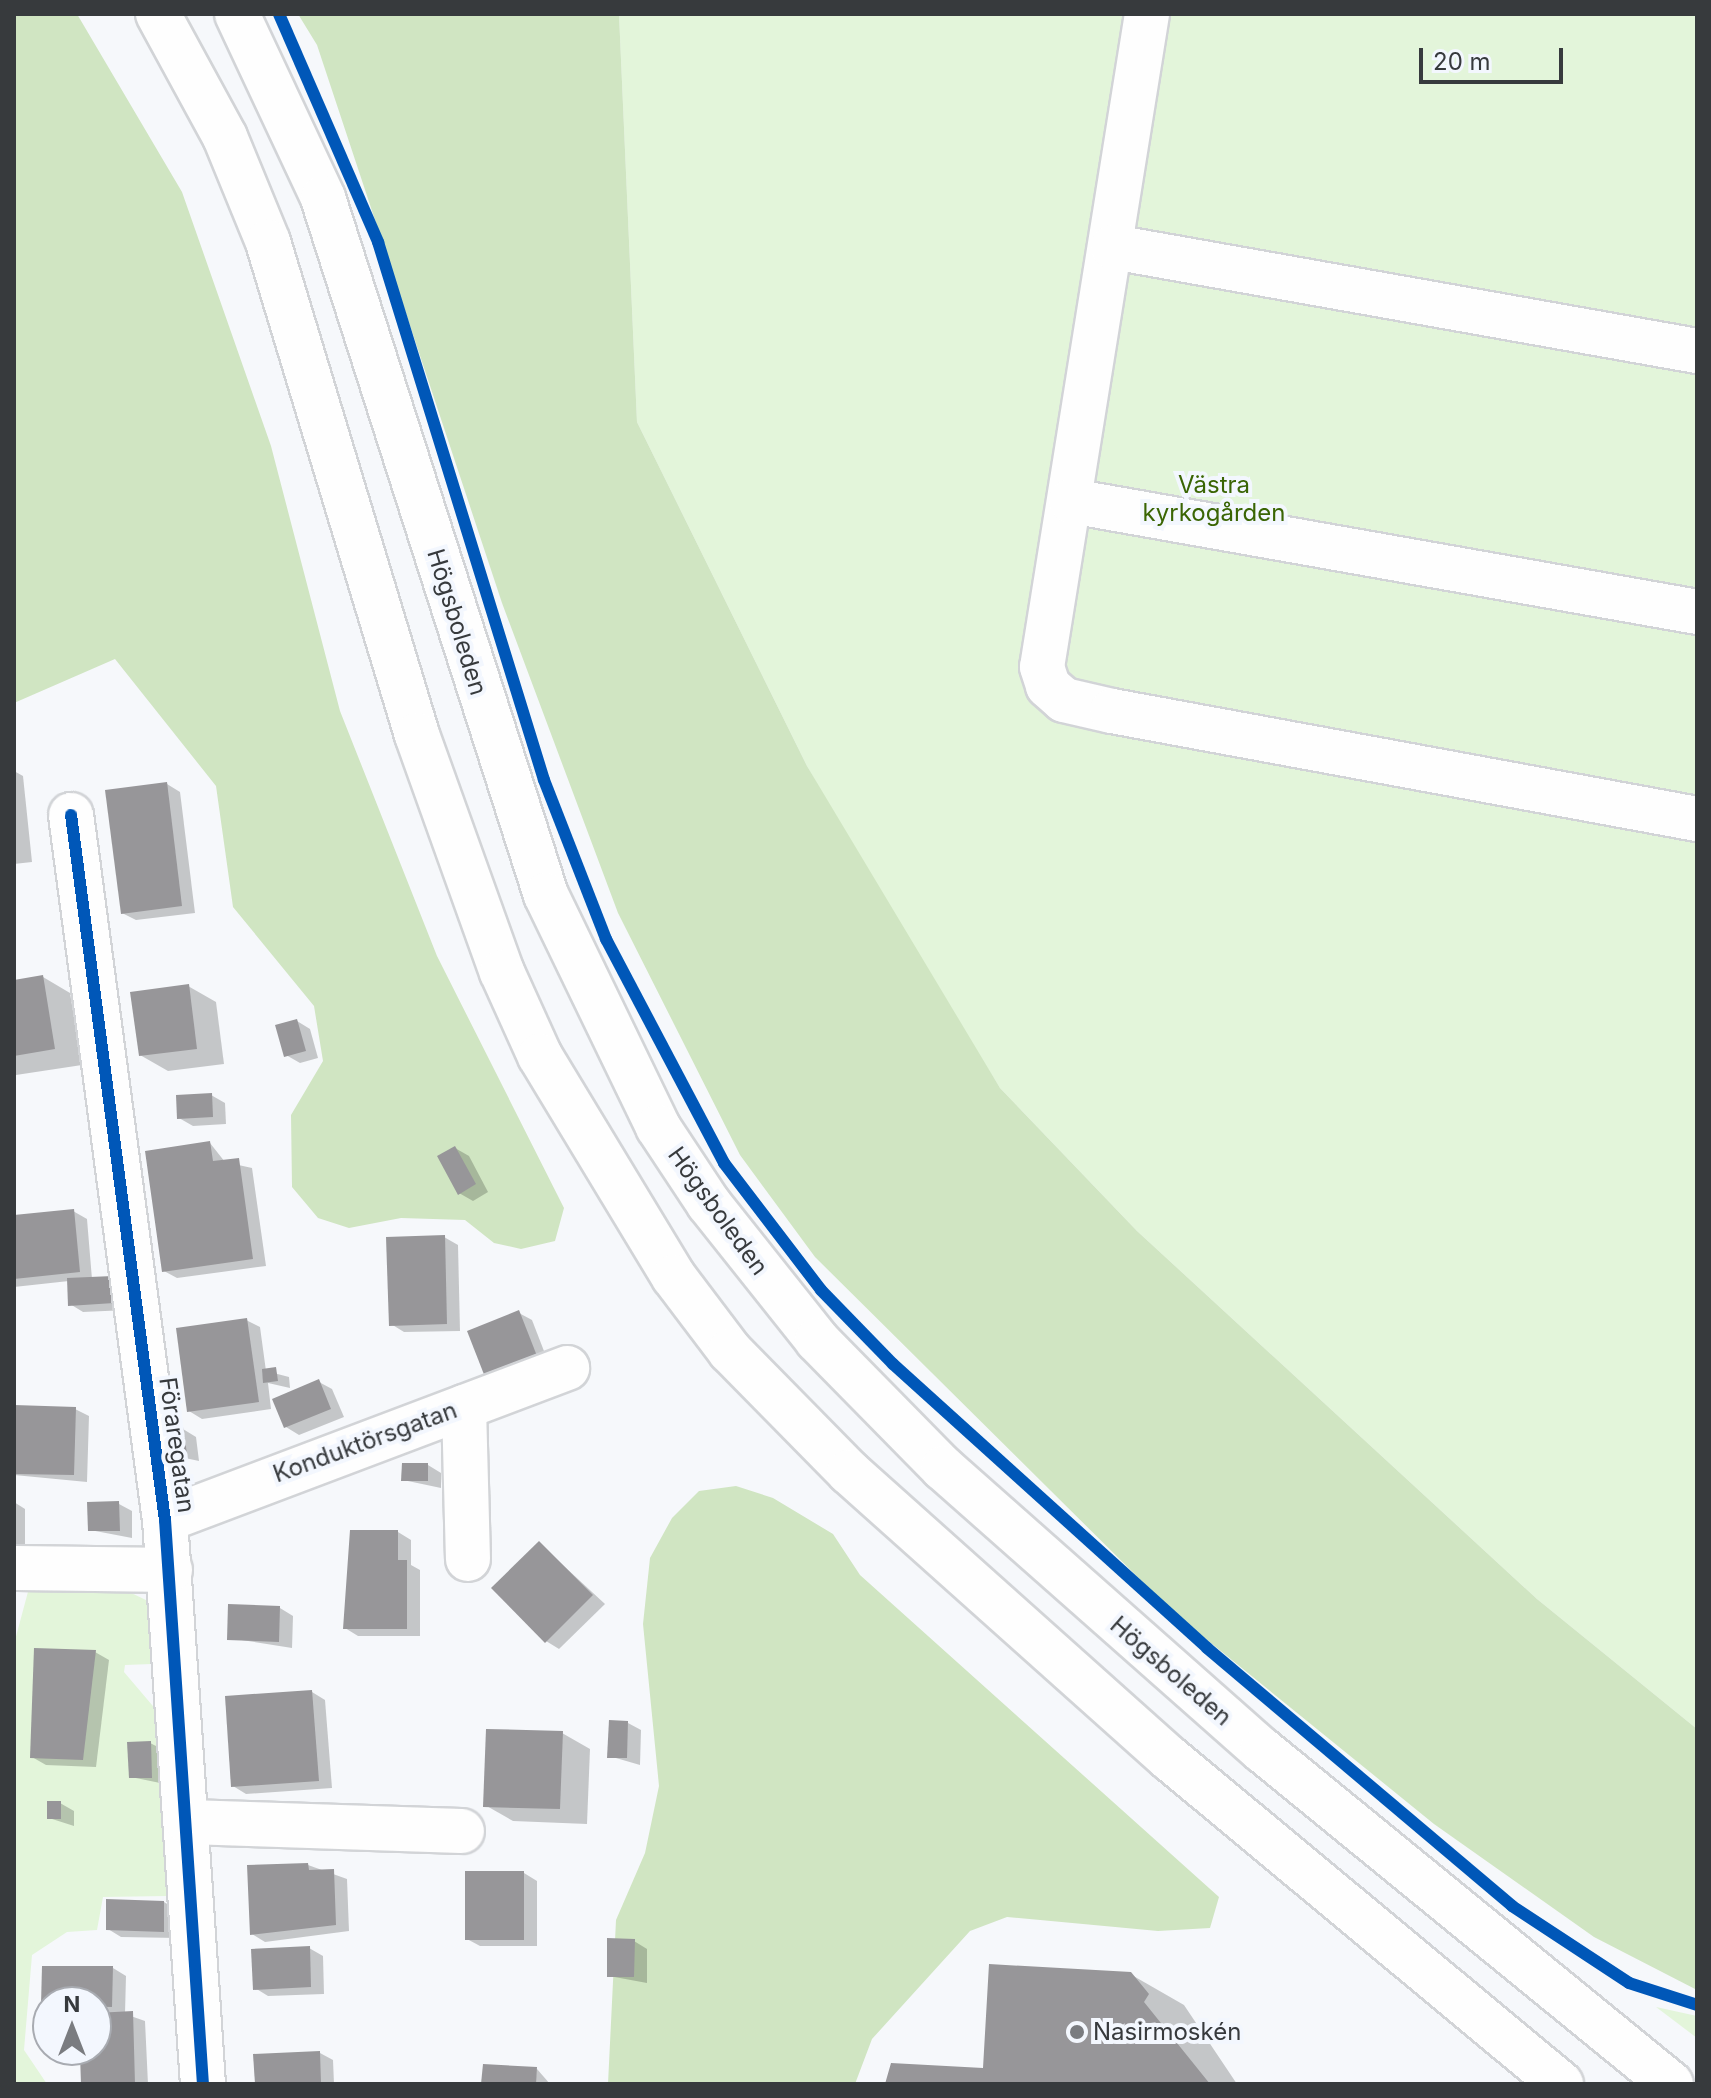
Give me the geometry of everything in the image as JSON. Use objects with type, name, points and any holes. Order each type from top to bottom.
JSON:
[{"type":"main road","points":[[158,14],[225,137],[268,242],[417,735],[502,972],[540,1056],[674,1277],[730,1351],[849,1472],[1181,1768],[1561,2084]]},
{"type":"main road","name":"Högsboleden","points":[[237,14],[323,198],[546,895],[658,1127],[709,1204],[817,1340],[943,1468],[1262,1750],[1671,2084]]},
{"type":"main road","points":[[1147,14],[1113,247],[1042,667],[1064,700],[1697,819]]},
{"type":"main road","points":[[1113,247],[1697,351]]},
{"type":"main road","points":[[1071,501],[1697,612]]},
{"type":"main road","name":"Föraregatan","points":[[71,815],[165,1520],[188,1822],[203,2084]]},
{"type":"main road","name":"Konduktörsgatan","points":[[165,1520],[567,1368]]},
{"type":"main road","points":[[464,1407],[468,1559]]},
{"type":"main road","points":[[14,1568],[170,1570]]},
{"type":"main road","points":[[188,1822],[462,1831]]},
{"type":"green space","points":[[14,14],[77,14],[182,192],[271,446],[340,711],[437,956],[564,1208],[555,1241],[521,1249],[494,1243],[465,1220],[401,1218],[349,1228],[318,1218],[292,1187],[291,1115],[323,1061],[314,1006],[233,907],[216,786],[115,659],[14,703]]},
{"type":"green space","points":[[298,14],[619,14],[637,422],[807,766],[1000,1088],[1137,1231],[1537,1599],[1697,1729],[1697,1990],[1594,1937],[1434,1824],[1174,1613],[815,1257],[740,1155],[618,913],[502,603],[317,45]]},
{"type":"green space","name":"Västra kyrkogården","points":[[619,14],[1697,14],[1697,1729],[1537,1599],[1137,1231],[1000,1088],[887,908],[807,766],[637,422]]},
{"type":"green space","points":[[736,1486],[773,1498],[833,1534],[860,1575],[1219,1897],[1210,1928],[1158,1931],[1007,1917],[970,1931],[872,2039],[855,2084],[608,2084],[616,1920],[645,1853],[659,1786],[643,1624],[650,1558],[672,1518],[699,1491]]},
{"type":"green space","points":[[29,1588],[125,1590],[148,1601],[152,1664],[125,1665],[124,1672],[158,1712],[167,1896],[103,1897],[97,1930],[67,1932],[32,1955],[24,2050],[47,2084],[14,2084],[14,1644]]},
{"type":"green space","points":[[1656,2007],[1697,2016],[1697,2038]]},
{"type":"building","points":[[167,782],[182,906],[121,914],[105,790]]},
{"type":"building","points":[[43,975],[55,1049],[14,1056],[14,980]]},
{"type":"building","points":[[189,984],[197,1049],[139,1056],[130,992]]},
{"type":"building","points":[[297,1019],[306,1051],[284,1057],[275,1025]]},
{"type":"building","points":[[212,1093],[213,1117],[177,1119],[176,1095]]},
{"type":"building","points":[[210,1141],[213,1161],[239,1158],[253,1259],[162,1272],[145,1151]]},
{"type":"building","points":[[455,1146],[476,1184],[458,1195],[437,1156]]},
{"type":"building","points":[[74,1209],[80,1272],[14,1279],[14,1215]]},
{"type":"building","points":[[445,1235],[447,1324],[389,1326],[386,1237]]},
{"type":"building","points":[[113,1276],[114,1303],[68,1306],[67,1278]]},
{"type":"building","points":[[519,1310],[537,1356],[485,1377],[467,1331]]},
{"type":"building","points":[[247,1318],[259,1402],[187,1412],[176,1328]]},
{"type":"building","points":[[276,1367],[278,1381],[263,1383],[262,1369]]},
{"type":"building","points":[[319,1379],[331,1409],[284,1428],[272,1399]]},
{"type":"building","points":[[14,1405],[76,1407],[74,1475],[14,1474]]},
{"type":"building","points":[[183,1427],[187,1454],[170,1456],[167,1429]]},
{"type":"building","points":[[402,1463],[428,1463],[428,1481],[401,1481]]},
{"type":"building","points":[[119,1501],[120,1531],[88,1531],[87,1502]]},
{"type":"building","points":[[350,1530],[398,1530],[398,1560],[407,1560],[407,1629],[343,1629]]},
{"type":"building","points":[[539,1541],[593,1595],[545,1643],[491,1588]]},
{"type":"building","points":[[228,1604],[280,1606],[279,1642],[227,1640]]},
{"type":"building","points":[[34,1648],[96,1650],[83,1760],[30,1758]]},
{"type":"building","points":[[312,1690],[319,1781],[231,1787],[225,1696]]},
{"type":"building","points":[[609,1720],[628,1721],[627,1758],[607,1758]]},
{"type":"building","points":[[486,1729],[563,1731],[560,1809],[483,1807]]},
{"type":"building","points":[[151,1741],[152,1778],[129,1778],[127,1742]]},
{"type":"building","points":[[47,1801],[61,1801],[61,1819],[47,1819]]},
{"type":"building","points":[[308,1863],[309,1870],[334,1869],[336,1925],[250,1935],[247,1865]]},
{"type":"building","points":[[465,1871],[524,1871],[524,1940],[465,1940]]},
{"type":"building","points":[[106,1899],[164,1901],[164,1932],[106,1930]]},
{"type":"building","points":[[607,1938],[635,1939],[634,1977],[607,1977]]},
{"type":"building","points":[[310,1946],[311,1987],[253,1990],[251,1949]]},
{"type":"building","name":"Nasirmoskén","points":[[989,1964],[1131,1972],[1149,1994],[1144,2002],[1210,2084],[885,2084],[891,2063],[983,2068]]},
{"type":"building","points":[[42,1966],[113,1966],[112,2007],[112,1986],[41,1986]]},
{"type":"building","points":[[133,2011],[135,2084],[81,2084],[80,2066],[112,2066],[112,2012]]},
{"type":"building","points":[[320,2051],[321,2084],[255,2084],[253,2054]]},
{"type":"building","points":[[483,2064],[537,2067],[536,2084],[481,2084]]},
{"type":"cycle path","points":[[279,14],[378,242],[544,780],[606,939],[724,1163],[821,1290],[893,1364],[1207,1648],[1512,1906],[1629,1983],[1697,2005]]},
{"type":"cycle path","points":[[71,815],[165,1520],[203,2084]]},
{"type":"place","name":"Nasirmoskén","points":[[1077,2032]]}]
